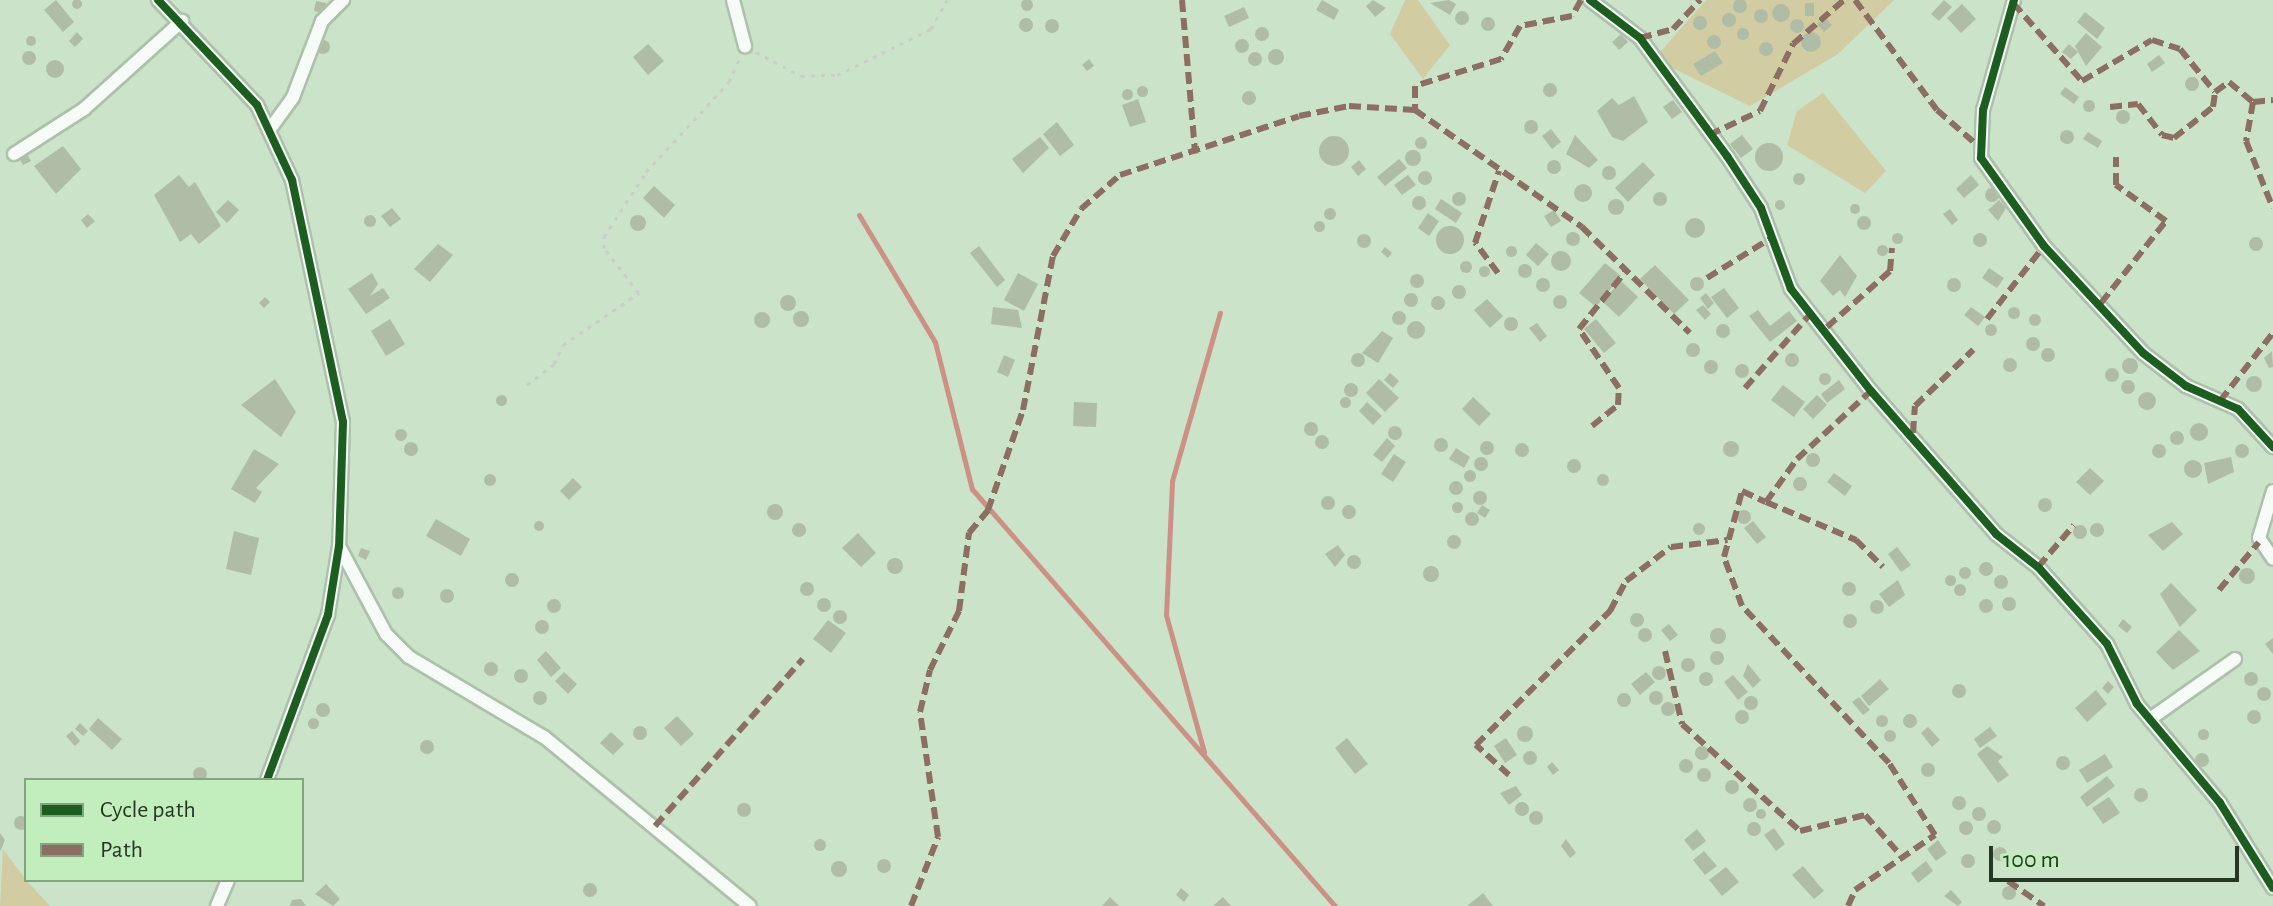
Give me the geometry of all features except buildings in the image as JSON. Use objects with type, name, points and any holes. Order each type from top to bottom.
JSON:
[{"type":"street","points":[[158,0],[182,21],[247,92],[270,129],[305,218],[334,364],[345,451],[339,546],[328,615],[268,778]]},
{"type":"street","points":[[270,129],[293,97],[322,21],[343,0]]},
{"type":"street","points":[[733,0],[745,46]]},
{"type":"street","points":[[1590,0],[1640,38],[1727,156],[1761,208],[1791,289],[1996,534],[2038,567],[2107,644],[2150,719],[2220,803],[2273,888]]},
{"type":"street","points":[[2014,0],[1983,110],[1981,158],[2044,246],[2143,353],[2186,386],[2238,409],[2273,447]]},
{"type":"street","points":[[14,154],[84,109],[182,21]]},
{"type":"street","points":[[2273,491],[2259,538],[2273,559]]},
{"type":"street","points":[[339,546],[386,634],[409,657],[544,737],[750,906]]},
{"type":"street","points":[[2150,719],[2235,659]]},
{"type":"street","points":[[217,906],[227,882]]},
{"type":"path","points":[[527,385],[554,364],[563,345],[639,293],[604,248],[604,237],[646,172],[729,82],[745,46],[801,76],[837,75],[931,29],[947,0]]},
{"type":"shaded area","points":[[1405,0],[1418,0],[1450,45],[1423,79],[1390,34]]},
{"type":"shaded area","points":[[1706,0],[1894,0],[1838,54],[1750,106],[1654,59]]},
{"type":"shaded area","points":[[1823,93],[1886,171],[1865,193],[1787,145],[1797,111]]},
{"type":"shaded area","points":[[3,849],[24,877],[24,882],[28,882],[50,906],[0,906]]},
{"type":"waterway","points":[[859,215],[935,342],[972,489],[1335,906]]},
{"type":"waterway","points":[[1204,752],[1166,615],[1172,481],[1220,313]]},
{"type":"marked path","points":[[1182,0],[1195,153]]},
{"type":"marked path","points":[[1581,0],[1572,16],[1520,26],[1501,59],[1415,86],[1415,110],[1582,227],[1690,333]]},
{"type":"marked path","points":[[1640,38],[1673,29],[1700,0]]},
{"type":"marked path","points":[[1709,135],[1760,111],[1793,44],[1844,0]]},
{"type":"marked path","points":[[1855,0],[1937,110],[1976,144]]},
{"type":"marked path","points":[[2013,3],[2082,81],[2152,40],[2180,49],[2215,92],[2229,82],[2253,102],[2273,100]]},
{"type":"marked path","points":[[2110,107],[2138,104],[2162,135],[2174,138],[2213,107],[2215,92]]},
{"type":"marked path","points":[[2253,102],[2246,141],[2273,208]]},
{"type":"marked path","points":[[911,906],[938,837],[920,712],[930,670],[959,611],[969,533],[988,510],[1023,410],[1053,256],[1081,209],[1120,175],[1299,116],[1349,106],[1415,110]]},
{"type":"marked path","points":[[2101,303],[2166,221],[2116,185],[2116,157]]},
{"type":"marked path","points":[[1498,273],[1475,243],[1499,171]]},
{"type":"marked path","points":[[1707,278],[1771,238]]},
{"type":"marked path","points":[[1987,319],[2044,246]]},
{"type":"marked path","points":[[1827,327],[1890,271],[1892,248]]},
{"type":"marked path","points":[[1592,426],[1618,405],[1619,388],[1579,329],[1626,271]]},
{"type":"marked path","points":[[1745,388],[1812,312]]},
{"type":"marked path","points":[[2220,401],[2273,333]]},
{"type":"marked path","points":[[1913,433],[1915,406],[1973,350]]},
{"type":"marked path","points":[[1848,906],[1855,890],[1935,835],[1889,763],[1742,606],[1724,557],[1742,491],[1766,502],[1797,459],[1871,391]]},
{"type":"marked path","points":[[1766,502],[1856,540],[1883,567]]},
{"type":"marked path","points":[[2038,567],[2074,525]]},
{"type":"marked path","points":[[1509,775],[1476,745],[1610,611],[1626,581],[1671,547],[1728,540]]},
{"type":"marked path","points":[[2219,590],[2259,542]]},
{"type":"marked path","points":[[1665,651],[1682,724],[1800,831],[1865,815],[1904,859]]},
{"type":"marked path","points":[[655,826],[803,659]]},
{"type":"marked path","points":[[2008,881],[2044,906]]},
{"type":"cycle path","points":[[158,0],[257,105],[292,180],[343,422],[339,546],[328,615],[268,778]]},
{"type":"cycle path","points":[[1590,0],[1640,38],[1727,156],[1761,208],[1791,289],[1871,391],[1996,534],[2038,567],[2107,644],[2137,704],[2220,803],[2273,888]]},
{"type":"cycle path","points":[[2014,0],[1983,110],[1981,158],[2044,246],[2143,353],[2186,386],[2238,409],[2273,447]]}]
